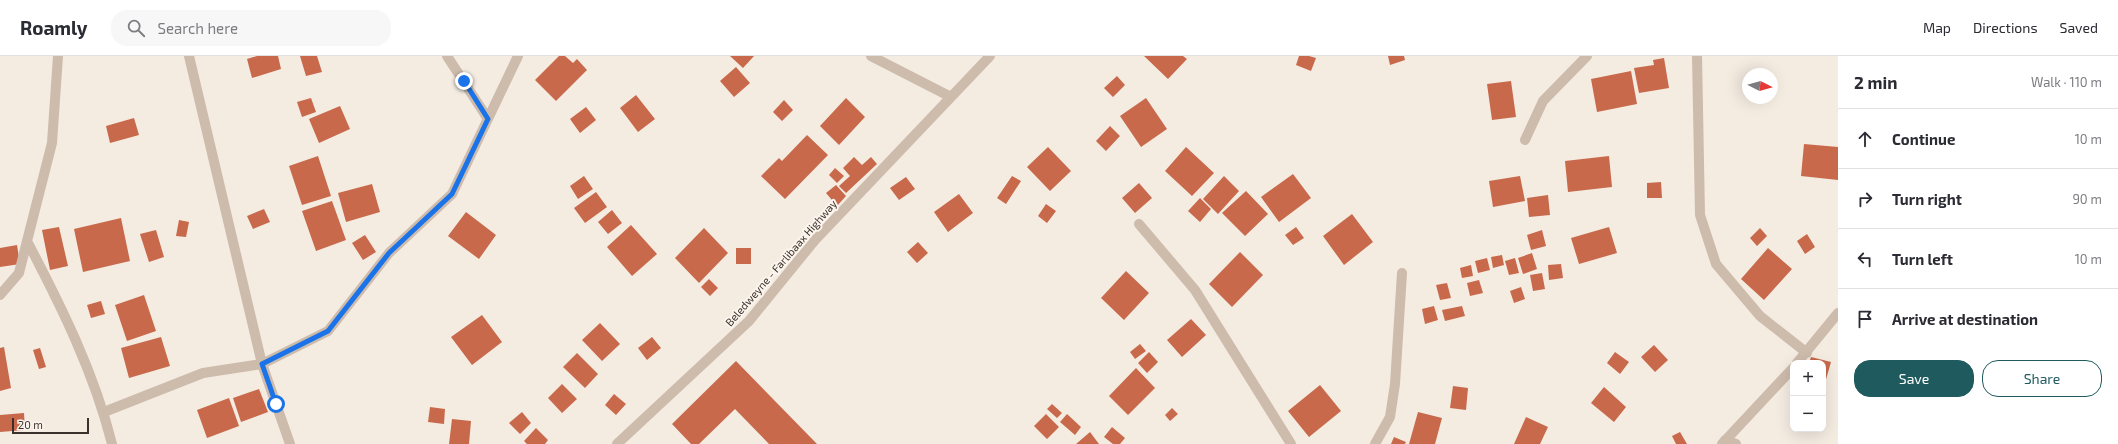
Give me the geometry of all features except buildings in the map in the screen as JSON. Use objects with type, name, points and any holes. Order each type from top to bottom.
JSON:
[{"type":"street","points":[[0,296],[19,273],[52,143],[58,56]]},
{"type":"street","points":[[189,56],[262,364],[290,444]]},
{"type":"street","points":[[447,56],[488,119]]},
{"type":"street","points":[[104,412],[203,373],[262,364],[328,331],[389,253],[452,194],[518,56]]},
{"type":"street","points":[[871,56],[951,97]]},
{"type":"street","name":"Beledweyne - Farlibaax Highway","points":[[617,444],[749,321],[815,240],[990,56]]},
{"type":"street","points":[[1525,140],[1543,101],[1587,56]]},
{"type":"street","points":[[1698,56],[1700,215],[1716,264],[1760,316],[1807,353]]},
{"type":"street","points":[[1138,224],[1195,290],[1291,444]]},
{"type":"street","points":[[27,241],[66,314],[104,412],[112,444]]},
{"type":"street","points":[[1375,444],[1390,417],[1394,384],[1402,273]]},
{"type":"street","points":[[1800,360],[1838,313]]},
{"type":"street","points":[[1723,442],[1790,371]]},
{"type":"street","points":[[1723,442],[1736,444]]},
{"type":"route","points":[[276,404],[262,364],[328,331],[389,253],[452,194],[488,119],[464,81]]}]
